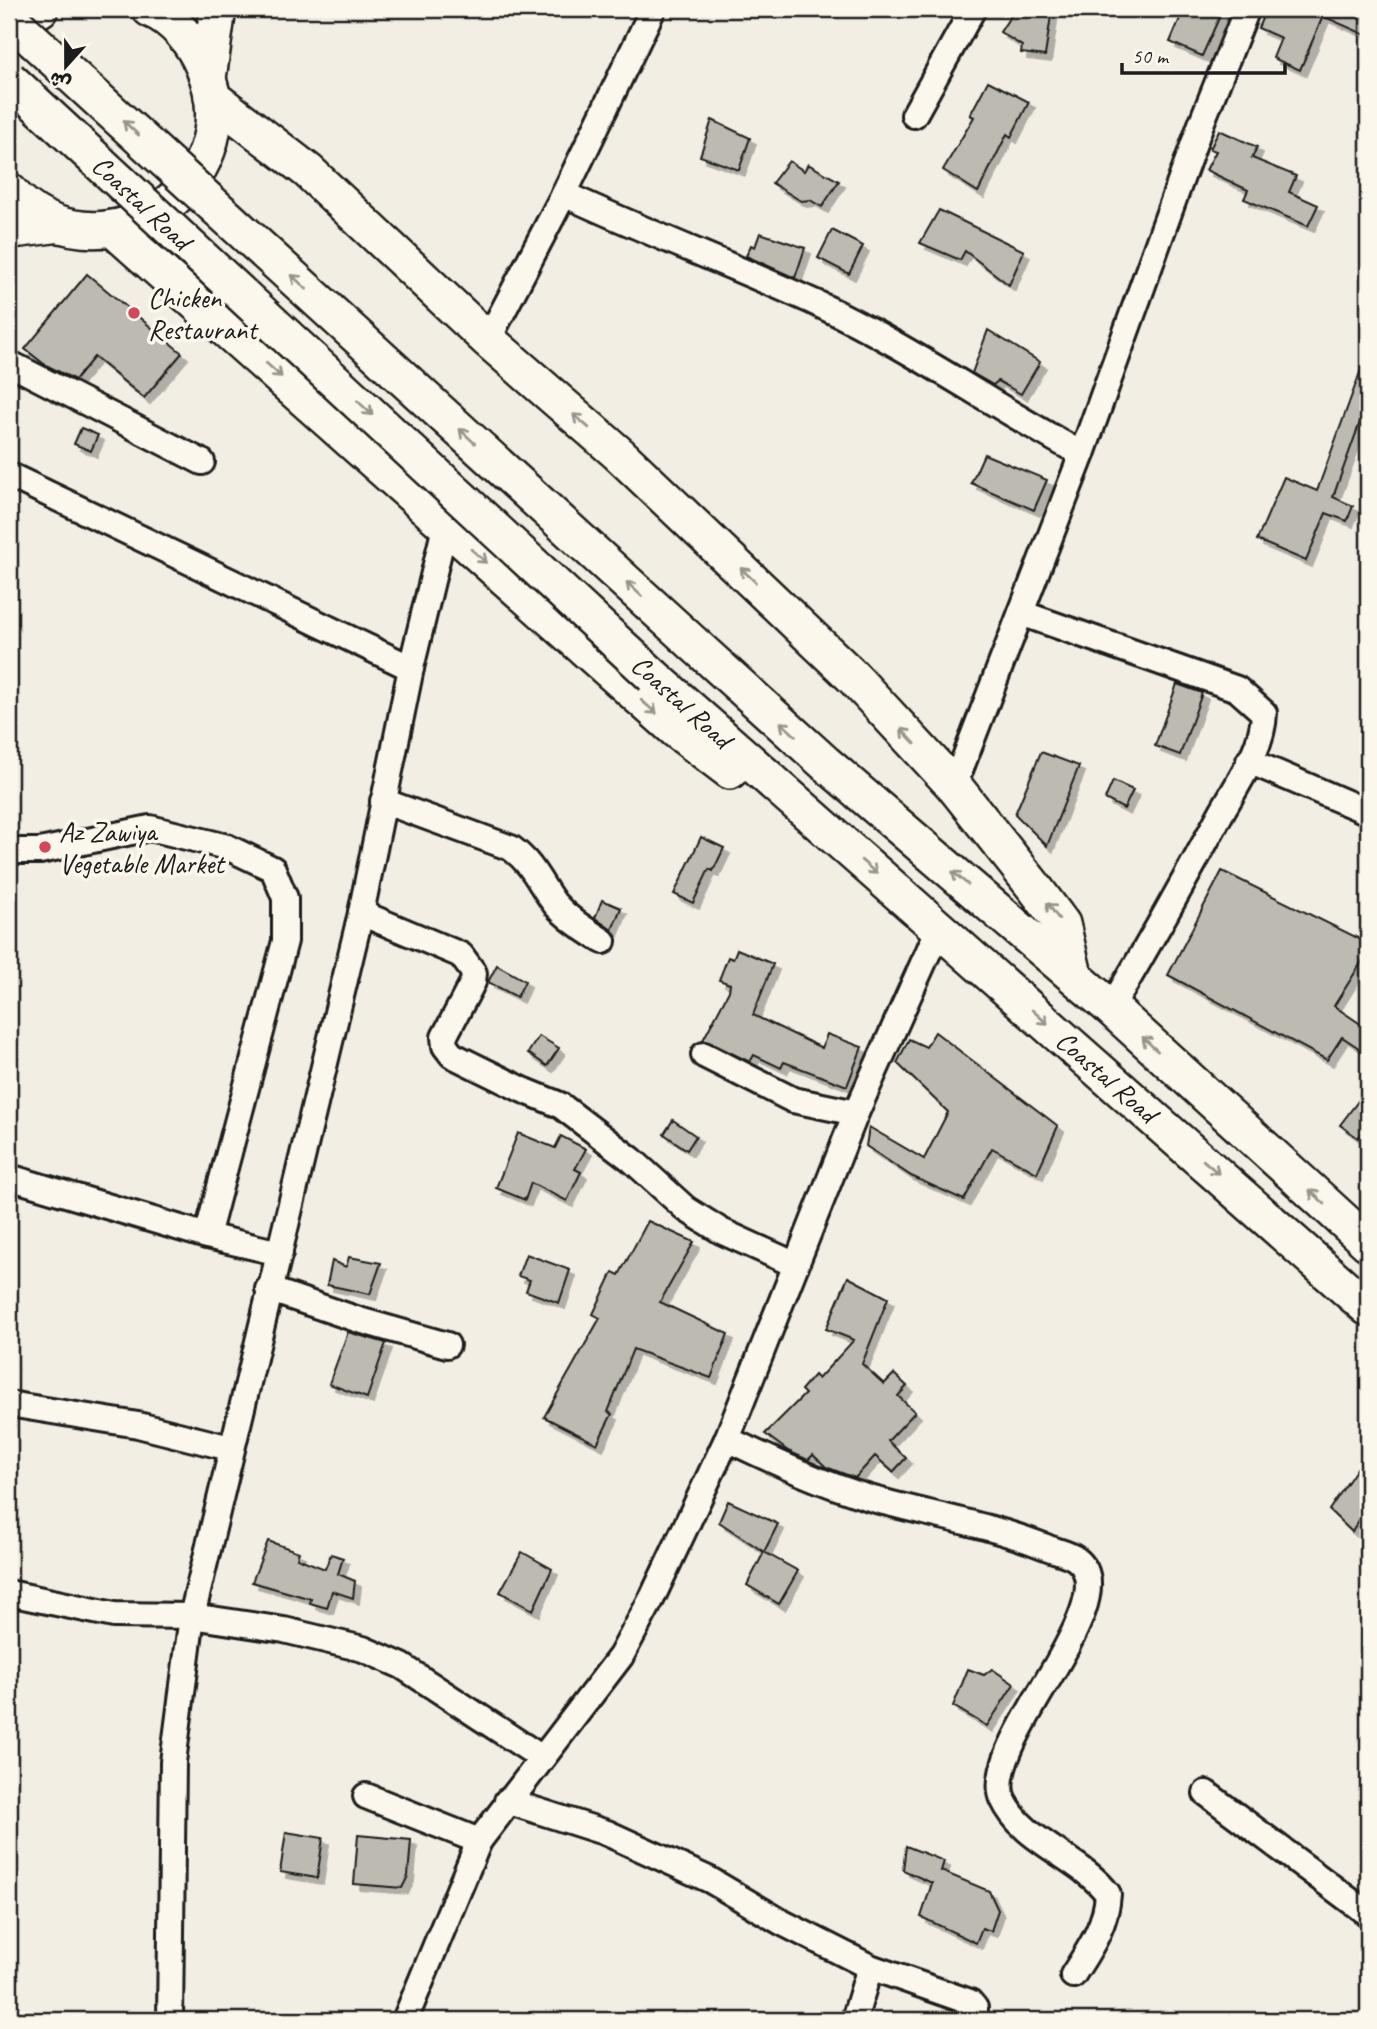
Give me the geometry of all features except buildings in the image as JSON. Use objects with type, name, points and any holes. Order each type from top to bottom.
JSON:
[{"type":"highway","points":[[9,33],[22,19],[40,9]]},
{"type":"highway","points":[[150,9],[178,29],[197,51],[210,87],[308,171],[488,340],[619,454],[853,677],[954,786],[1062,924],[1074,975]]},
{"type":"highway","points":[[9,191],[36,213],[65,226],[112,229],[150,215],[168,205],[189,183],[207,147],[212,128],[210,87],[218,9]]},
{"type":"highway","name":"Coastal Road","points":[[9,18],[825,763],[1074,975],[1368,1243]]},
{"type":"highway","name":"Coastal Road","points":[[9,79],[653,676],[1368,1308]]},
{"type":"highway","points":[[112,229],[676,730],[721,766],[826,829]]},
{"type":"main road","points":[[9,233],[65,226]]},
{"type":"street","points":[[488,340],[564,194],[653,9]]},
{"type":"street","points":[[914,115],[973,9]]},
{"type":"street","points":[[954,786],[1082,454],[1201,124],[1247,9]]},
{"type":"street","points":[[564,194],[659,238],[818,304],[934,365],[1028,425],[1082,454]]},
{"type":"street","points":[[9,363],[202,462]]},
{"type":"street","points":[[9,475],[411,668]]},
{"type":"street","points":[[170,2020],[173,1762],[192,1616],[268,1289],[280,1253],[361,913],[411,668],[445,527]]},
{"type":"street","points":[[1021,613],[1237,689],[1251,698],[1264,713],[1263,730],[1249,761],[1171,906],[1111,1008]]},
{"type":"street","points":[[1249,761],[1368,812]]},
{"type":"street","points":[[383,801],[511,848],[528,861],[554,902],[570,920],[603,941]]},
{"type":"street","points":[[9,851],[40,851],[150,828],[227,847],[273,869],[285,898],[285,941],[207,1236]]},
{"type":"street","points":[[361,913],[461,955],[470,965],[473,982],[444,1037],[445,1046],[452,1055],[560,1105],[632,1160],[686,1209],[721,1231],[796,1265]]},
{"type":"street","points":[[405,2020],[479,1841],[507,1801],[621,1656],[682,1538],[727,1439],[856,1113],[939,928]]},
{"type":"street","points":[[704,1055],[793,1100],[856,1113]]},
{"type":"street","points":[[9,1177],[207,1236],[280,1253]]},
{"type":"street","points":[[268,1289],[447,1345]]},
{"type":"street","points":[[9,1404],[138,1426],[230,1448]]},
{"type":"street","points":[[727,1439],[830,1486],[1030,1540],[1075,1559],[1085,1569],[1088,1591],[1070,1638],[1000,1776],[1002,1797],[1015,1818],[1097,1880],[1108,1894],[1107,1912],[1100,1932],[1073,1975]]},
{"type":"street","points":[[9,1593],[114,1615],[192,1616],[284,1630],[383,1657],[493,1723],[542,1758]]},
{"type":"street","points":[[1206,1793],[1368,1914]]},
{"type":"street","points":[[366,1796],[479,1841]]},
{"type":"street","points":[[507,1801],[607,1833],[710,1880],[781,1922],[870,1967],[970,2002],[975,2008],[975,2020]]},
{"type":"street","points":[[854,2020],[870,1967]]},
{"type":"place","name":"Chicken Restaurant","points":[[134,313]]},
{"type":"place","name":"Az Zawiya Vegetable Market","points":[[45,847]]}]
